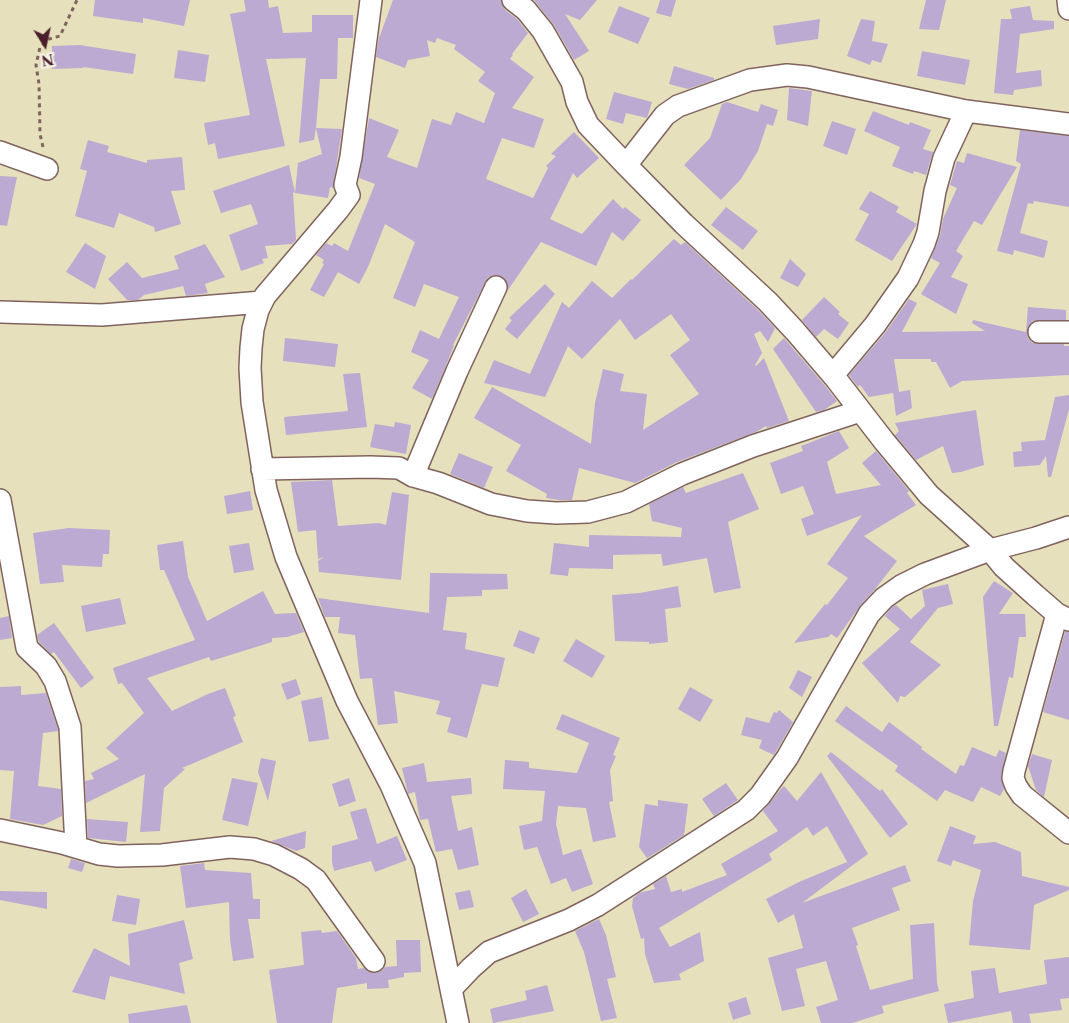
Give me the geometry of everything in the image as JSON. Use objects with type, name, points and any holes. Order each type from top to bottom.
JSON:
[{"type":"street","points":[[371,0],[351,157],[344,185],[349,195],[262,302],[253,329],[250,368],[252,402],[262,469],[277,531],[296,583],[347,700],[391,785],[425,863],[458,1023]]},
{"type":"street","points":[[513,0],[526,10],[543,31],[572,82],[577,102],[588,125],[684,224],[768,302],[812,349],[929,495],[971,531],[990,550],[1004,568],[1063,617],[1016,762],[1013,778],[1022,794],[1069,833]]},
{"type":"street","points":[[1068,0],[1069,9]]},
{"type":"street","points":[[626,165],[665,115],[678,106],[750,80],[787,75],[808,77],[966,111],[1069,124]]},
{"type":"street","points":[[833,375],[875,325],[908,278],[928,232],[935,190],[944,158],[966,111]]},
{"type":"street","points":[[0,152],[47,169]]},
{"type":"street","points":[[413,476],[457,371],[496,287]]},
{"type":"street","points":[[0,312],[102,315],[262,302]]},
{"type":"street","points":[[1039,332],[1069,332]]},
{"type":"street","points":[[262,469],[399,468],[413,476],[438,483],[491,504],[527,511],[556,513],[588,512],[626,502],[682,474],[752,446],[860,411]]},
{"type":"street","points":[[0,500],[27,648],[46,666],[55,681],[70,727],[76,847]]},
{"type":"street","points":[[452,988],[489,952],[569,920],[598,906],[746,810],[760,796],[787,758],[856,634],[869,614],[884,598],[901,586],[925,574],[990,550],[1036,538],[1069,526]]},
{"type":"street","points":[[0,830],[99,854],[118,856],[162,855],[230,847],[254,848],[274,855],[301,869],[316,880],[374,961]]},
{"type":"path","points":[[47,169],[40,134],[39,84],[36,66],[40,47],[49,40],[60,36],[77,0]]},
{"type":"building","points":[[95,0],[190,0],[184,26],[143,18],[143,23],[93,16]]},
{"type":"building","points":[[244,0],[268,0],[269,8],[278,6],[283,33],[312,32],[312,15],[353,15],[353,38],[338,38],[337,79],[320,79],[314,140],[299,143],[306,58],[266,59],[285,146],[218,159],[215,143],[208,145],[204,123],[250,115],[230,14],[246,11]]},
{"type":"building","points":[[393,0],[501,0],[505,10],[517,19],[528,33],[510,59],[534,77],[512,108],[544,119],[534,148],[502,138],[486,179],[533,198],[548,168],[546,166],[556,156],[551,154],[574,132],[599,158],[577,178],[573,173],[550,219],[582,234],[613,199],[623,209],[625,207],[641,220],[623,241],[612,232],[596,266],[541,242],[508,290],[506,280],[502,276],[494,275],[488,277],[453,345],[432,399],[412,388],[429,360],[411,352],[420,330],[439,339],[459,297],[424,284],[415,307],[393,298],[415,242],[385,224],[359,284],[338,272],[324,297],[310,290],[324,264],[322,263],[324,260],[316,255],[326,243],[332,246],[334,243],[348,251],[375,184],[359,178],[369,118],[399,130],[387,157],[417,168],[432,119],[451,125],[456,112],[484,123],[495,93],[478,81],[485,72],[454,49],[456,45],[437,38],[435,43],[427,40],[430,56],[408,60],[405,68],[376,57],[379,38]]},
{"type":"building","points":[[534,0],[597,0],[580,20],[565,14],[589,51],[574,60],[554,25]]},
{"type":"building","points":[[660,0],[676,0],[671,17],[656,13]]},
{"type":"building","points":[[926,0],[946,0],[939,30],[919,29]]},
{"type":"building","points":[[619,6],[650,18],[638,44],[608,32]]},
{"type":"building","points":[[1030,6],[1033,20],[1054,21],[1054,29],[1020,34],[1016,73],[1041,70],[1042,86],[1014,90],[1013,95],[994,93],[1001,19],[1012,19],[1010,9]]},
{"type":"building","points":[[820,19],[818,39],[776,45],[773,26]]},
{"type":"building","points":[[861,19],[875,21],[872,41],[888,44],[881,63],[872,60],[870,65],[847,56]]},
{"type":"building","points":[[80,45],[136,54],[133,74],[83,67],[52,69],[52,46]]},
{"type":"building","points":[[178,50],[209,55],[205,82],[174,78]]},
{"type":"building","points":[[922,51],[970,60],[965,85],[917,76]]},
{"type":"building","points":[[674,66],[714,78],[714,80],[688,89],[669,84]]},
{"type":"building","points":[[789,88],[812,91],[808,126],[787,120]]},
{"type":"building","points":[[614,92],[652,102],[647,118],[626,113],[623,124],[606,119]]},
{"type":"building","points":[[727,102],[758,112],[761,104],[778,110],[773,126],[767,124],[758,151],[741,179],[721,200],[684,165],[710,138],[722,104]]},
{"type":"building","points":[[873,111],[909,125],[910,122],[931,130],[923,149],[933,152],[926,175],[914,171],[913,174],[892,166],[900,147],[864,131]]},
{"type":"building","points":[[832,121],[856,129],[847,155],[823,146]]},
{"type":"building","points":[[316,128],[342,129],[333,188],[330,187],[328,198],[295,193],[298,163],[322,154]]},
{"type":"building","points":[[1020,130],[1069,136],[1069,207],[1034,201],[1033,204],[1028,203],[1020,233],[1048,241],[1044,258],[1014,250],[1013,255],[997,251],[1021,164],[1016,161]]},
{"type":"building","points":[[88,140],[109,146],[107,152],[147,163],[147,160],[182,157],[185,190],[171,191],[181,224],[155,232],[154,227],[119,213],[114,228],[75,216],[87,171],[80,169]]},
{"type":"building","points":[[967,153],[1017,167],[982,225],[974,221],[956,251],[963,256],[951,277],[968,284],[956,314],[921,294],[940,263],[931,258],[940,236],[943,219],[957,188],[950,185],[957,161],[964,163]]},
{"type":"building","points":[[289,165],[295,193],[293,192],[296,240],[292,244],[265,246],[268,258],[262,259],[264,263],[241,271],[229,235],[258,224],[251,204],[221,213],[213,191]]},
{"type":"building","points":[[0,176],[17,177],[7,226],[0,225]]},
{"type":"building","points":[[870,191],[899,207],[896,212],[917,224],[892,261],[855,240],[869,214],[859,209]]},
{"type":"building","points":[[726,207],[758,231],[743,250],[711,225]]},
{"type":"building","points":[[674,239],[681,245],[685,242],[775,328],[768,342],[760,331],[754,334],[762,353],[755,365],[764,358],[789,421],[767,428],[766,426],[756,432],[677,462],[635,483],[579,468],[572,500],[546,498],[547,494],[506,471],[521,445],[474,418],[492,387],[591,444],[595,403],[603,369],[624,374],[620,391],[647,394],[643,430],[699,394],[670,355],[690,340],[671,314],[635,340],[620,319],[582,359],[568,346],[545,397],[484,383],[494,360],[530,374],[562,302],[569,308],[592,281],[612,298]]},
{"type":"building","points":[[85,243],[106,256],[95,289],[66,272]]},
{"type":"building","points":[[205,244],[225,277],[205,284],[208,293],[186,296],[183,286],[144,295],[138,300],[127,300],[108,279],[127,262],[142,278],[179,269],[174,256]]},
{"type":"building","points":[[790,259],[806,274],[798,287],[780,278]]},
{"type":"building","points":[[545,284],[555,294],[517,339],[505,329],[512,320],[509,318]]},
{"type":"building","points":[[824,297],[840,312],[838,314],[849,323],[838,339],[824,329],[816,337],[802,320]]},
{"type":"building","points":[[909,299],[917,303],[902,332],[985,331],[972,323],[973,320],[1026,332],[1028,307],[1066,310],[1066,320],[1033,321],[1028,326],[1027,332],[1028,339],[1033,343],[1064,344],[1064,346],[1069,346],[1069,375],[962,381],[950,388],[936,362],[931,362],[931,359],[894,359],[899,392],[910,390],[912,408],[896,416],[893,393],[869,397],[849,375],[885,333]]},
{"type":"building","points":[[285,338],[338,344],[335,367],[283,361]]},
{"type":"building","points":[[784,338],[837,401],[824,410],[816,412],[773,349]]},
{"type":"building","points":[[360,373],[367,427],[286,435],[284,417],[348,411],[343,374]]},
{"type":"building","points":[[1069,395],[1069,409],[1051,477],[1048,477],[1046,456],[1040,465],[1014,467],[1013,452],[1022,451],[1021,442],[1045,440],[1055,397]]},
{"type":"building","points":[[976,410],[984,465],[952,473],[943,446],[916,460],[895,435],[899,431],[895,423]]},
{"type":"building","points":[[395,422],[411,425],[406,454],[370,447],[375,424],[394,427]]},
{"type":"building","points":[[839,431],[849,448],[827,462],[836,494],[881,485],[862,463],[876,451],[909,491],[907,493],[916,505],[864,536],[897,561],[860,606],[837,638],[831,634],[828,637],[794,643],[848,578],[827,564],[862,515],[807,536],[801,519],[814,514],[803,486],[781,494],[770,463],[803,451],[801,446]]},
{"type":"building","points":[[459,453],[493,467],[484,488],[450,474]]},
{"type":"building","points":[[743,473],[759,509],[728,522],[741,588],[714,593],[707,558],[663,566],[661,554],[613,555],[613,569],[569,568],[568,576],[550,574],[554,543],[589,547],[589,535],[681,537],[682,528],[652,521],[649,504],[683,487],[686,493]]},
{"type":"building","points":[[332,480],[338,526],[379,523],[386,525],[392,492],[409,495],[401,580],[319,572],[318,561],[324,557],[318,559],[316,530],[298,532],[291,482]]},
{"type":"building","points":[[250,491],[253,510],[227,514],[224,496]]},
{"type":"building","points":[[69,528],[110,530],[109,554],[103,554],[102,567],[62,565],[64,582],[40,584],[33,533]]},
{"type":"building","points":[[183,541],[188,577],[207,621],[263,591],[275,614],[296,613],[304,632],[287,637],[272,638],[272,642],[211,661],[209,657],[147,678],[172,711],[225,688],[236,716],[233,717],[243,742],[182,768],[185,769],[164,788],[160,831],[140,832],[145,774],[86,803],[85,781],[94,779],[91,773],[119,759],[106,748],[144,713],[122,683],[118,684],[113,668],[195,640],[164,570],[160,570],[157,545]]},
{"type":"building","points":[[249,543],[254,570],[234,573],[229,546]]},
{"type":"building","points":[[430,573],[507,574],[508,589],[482,590],[482,596],[447,597],[443,630],[467,633],[465,649],[505,658],[498,687],[482,684],[467,738],[447,732],[451,718],[436,714],[440,701],[394,691],[398,723],[378,725],[372,678],[360,679],[355,635],[338,633],[340,617],[325,617],[318,598],[429,613]]},
{"type":"building","points":[[994,581],[1013,593],[999,614],[1025,614],[1026,637],[1019,637],[1013,678],[1009,677],[998,726],[994,726],[983,597]]},
{"type":"building","points":[[948,584],[953,604],[938,608],[910,642],[941,665],[905,697],[900,696],[898,703],[862,663],[900,629],[885,616],[892,607],[896,605],[911,619],[925,606],[922,590]]},
{"type":"building","points":[[678,586],[681,607],[665,609],[668,642],[649,644],[649,642],[615,641],[612,595],[640,593]]},
{"type":"building","points":[[120,598],[126,624],[86,632],[81,606]]},
{"type":"building","points":[[9,616],[12,638],[0,640],[0,618]]},
{"type":"building","points":[[54,623],[94,678],[81,688],[54,652],[51,654],[39,642],[37,635]]},
{"type":"building","points":[[519,630],[540,638],[534,654],[513,646]]},
{"type":"building","points":[[1065,632],[1069,632],[1069,720],[1043,712]]},
{"type":"building","points":[[576,639],[605,656],[592,678],[563,661]]},
{"type":"building","points":[[798,670],[812,677],[802,697],[789,688]]},
{"type":"building","points":[[296,679],[301,694],[287,700],[281,684]]},
{"type":"building","points":[[21,686],[21,695],[46,693],[58,729],[58,731],[43,733],[38,786],[61,789],[62,816],[43,825],[10,819],[14,771],[0,770],[0,687]]},
{"type":"building","points":[[690,687],[713,700],[700,722],[678,709]]},
{"type":"building","points":[[322,697],[329,739],[309,742],[301,701]]},
{"type":"building","points":[[846,706],[882,732],[889,722],[922,747],[921,749],[956,774],[960,765],[964,766],[972,747],[996,757],[999,750],[1006,753],[1001,776],[1004,789],[1000,796],[981,787],[973,802],[945,790],[937,801],[895,771],[898,766],[835,721]]},
{"type":"building","points":[[779,710],[793,722],[774,755],[759,748],[762,740],[741,735],[746,717],[769,723],[774,712],[777,713]]},
{"type":"building","points":[[562,714],[620,738],[613,755],[616,756],[610,770],[613,801],[609,802],[616,837],[593,842],[586,808],[558,806],[556,824],[563,855],[581,849],[593,884],[572,892],[566,878],[551,884],[537,847],[524,850],[519,826],[542,821],[545,791],[503,789],[505,760],[529,762],[529,768],[577,773],[589,743],[556,729]]},
{"type":"building","points":[[831,752],[880,791],[882,789],[908,824],[890,838],[827,756]]},
{"type":"building","points":[[1032,754],[1052,760],[1044,797],[1036,790],[1028,766]]},
{"type":"building","points":[[261,758],[276,761],[268,801],[258,772]]},
{"type":"building","points":[[424,763],[427,782],[471,778],[472,794],[451,796],[458,831],[472,827],[479,865],[458,870],[452,849],[436,852],[428,819],[420,820],[415,792],[408,794],[402,768]]},
{"type":"building","points":[[821,772],[868,854],[850,867],[827,826],[813,836],[807,827],[769,854],[772,860],[659,928],[670,947],[700,932],[704,961],[679,974],[681,980],[654,983],[645,954],[644,938],[641,939],[632,906],[633,898],[639,893],[655,889],[653,884],[666,876],[671,892],[682,889],[682,892],[727,875],[721,864],[778,831],[763,811],[781,789],[784,786],[797,801]]},
{"type":"building","points":[[232,778],[258,783],[248,826],[222,820]]},
{"type":"building","points":[[349,778],[356,801],[339,807],[332,784]]},
{"type":"building","points":[[726,783],[738,800],[714,816],[702,799]]},
{"type":"building","points":[[658,800],[688,804],[684,835],[646,859],[639,847],[645,804],[658,806]]},
{"type":"building","points":[[366,808],[377,844],[397,836],[407,860],[375,872],[371,861],[334,871],[332,846],[358,839],[350,812]]},
{"type":"building","points":[[87,819],[128,822],[126,842],[88,838]]},
{"type":"building","points":[[950,826],[976,836],[973,844],[995,842],[1021,852],[1022,876],[1069,887],[1069,890],[1034,905],[1030,950],[969,945],[973,901],[981,870],[953,860],[951,866],[937,861]]},
{"type":"building","points":[[306,831],[305,848],[296,851],[271,841]]},
{"type":"building","points":[[71,859],[85,863],[82,872],[68,868]]},
{"type":"building","points":[[847,862],[850,867],[802,903],[905,865],[911,881],[892,888],[900,910],[852,928],[858,945],[856,946],[870,990],[913,979],[910,925],[934,923],[939,991],[882,1006],[884,1013],[852,1023],[821,1023],[816,1007],[838,1000],[826,961],[796,969],[805,1006],[782,1011],[768,958],[803,948],[794,914],[778,923],[766,899],[799,882]]},
{"type":"building","points":[[204,863],[205,870],[251,873],[253,899],[260,899],[260,919],[248,919],[254,958],[233,961],[230,939],[229,902],[186,908],[180,866]]},
{"type":"building","points":[[526,889],[539,914],[523,922],[511,898]]},
{"type":"building","points":[[470,890],[474,907],[459,910],[455,893]]},
{"type":"building","points":[[0,891],[47,892],[47,909],[0,900]]},
{"type":"building","points":[[117,895],[140,899],[136,925],[112,921]]},
{"type":"building","points":[[599,919],[606,935],[616,977],[607,979],[617,1018],[601,1021],[584,952],[575,931]]},
{"type":"building","points":[[184,920],[193,959],[179,963],[185,994],[110,976],[105,1000],[72,992],[94,948],[130,966],[128,934]]},
{"type":"building","points":[[321,930],[322,933],[337,931],[356,958],[358,969],[364,968],[368,972],[375,973],[385,967],[397,966],[396,940],[420,940],[421,972],[404,973],[404,977],[388,980],[389,988],[367,989],[367,983],[337,988],[332,1023],[277,1023],[269,970],[304,965],[301,932]]},
{"type":"building","points":[[1069,957],[1069,998],[1060,999],[1062,1010],[1029,1014],[1031,1023],[1013,1023],[1011,1011],[948,1023],[944,1004],[974,998],[971,971],[995,968],[999,993],[1047,984],[1044,960]]},
{"type":"building","points":[[547,985],[554,1011],[493,1023],[490,1009],[527,1000],[525,991]]},
{"type":"building","points":[[746,997],[751,1014],[733,1020],[728,1003]]},
{"type":"building","points":[[187,1005],[191,1023],[129,1023],[128,1014]]}]
